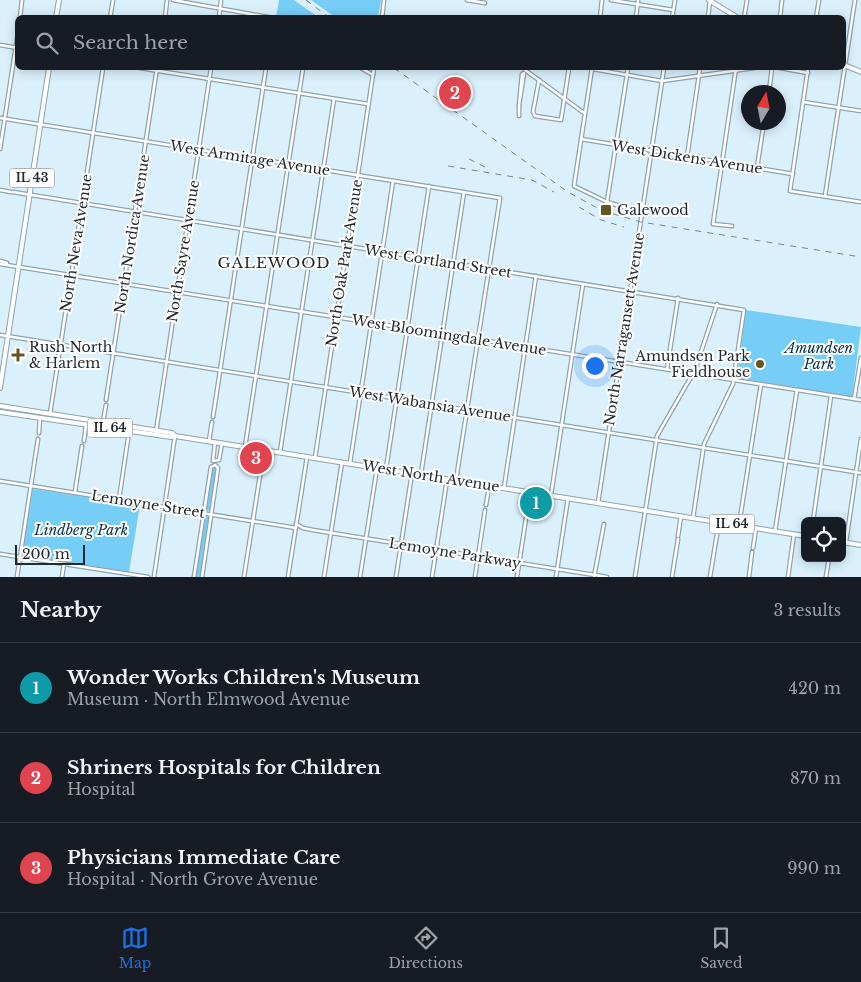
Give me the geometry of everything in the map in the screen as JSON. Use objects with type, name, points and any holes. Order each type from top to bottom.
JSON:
[{"type":"main road","points":[[56,15],[59,0]]},
{"type":"main road","points":[[710,0],[733,15]]},
{"type":"main road","points":[[846,66],[861,72]]},
{"type":"main road","name":"IL 43","points":[[0,388],[49,70]]},
{"type":"main road","name":"West North Avenue","points":[[0,406],[50,416],[156,432],[171,437],[175,436],[307,456],[801,535]]},
{"type":"main road","name":"West North Avenue","points":[[0,412],[41,419],[50,416]]},
{"type":"main road","points":[[846,542],[861,545]]},
{"type":"street","points":[[20,15],[22,0]]},
{"type":"street","points":[[110,15],[113,0]]},
{"type":"street","points":[[165,15],[167,0]]},
{"type":"street","points":[[172,0],[261,15]]},
{"type":"street","points":[[219,15],[221,0]]},
{"type":"street","points":[[382,15],[384,0]]},
{"type":"street","points":[[468,0],[485,3]]},
{"type":"street","points":[[600,15],[602,0]]},
{"type":"street","points":[[611,0],[673,10]]},
{"type":"street","points":[[636,15],[638,0]]},
{"type":"street","points":[[672,15],[675,0]]},
{"type":"street","points":[[708,15],[710,0]]},
{"type":"street","points":[[744,15],[747,0]]},
{"type":"street","points":[[780,15],[782,0]]},
{"type":"street","points":[[816,15],[819,0]]},
{"type":"street","points":[[846,53],[855,0]]},
{"type":"street","points":[[0,45],[15,48]]},
{"type":"street","points":[[0,149],[15,54]]},
{"type":"street","name":"North Neva Avenue","points":[[50,416],[103,70]]},
{"type":"street","name":"North Nordica Avenue","points":[[106,400],[157,70]]},
{"type":"street","points":[[162,70],[368,104]]},
{"type":"street","name":"North Sayre Avenue","points":[[156,432],[211,70]]},
{"type":"street","points":[[213,417],[266,70]]},
{"type":"street","points":[[245,447],[303,70]]},
{"type":"street","points":[[365,70],[373,75]]},
{"type":"street","name":"North Oak Park Avenue","points":[[315,458],[374,70]]},
{"type":"street","points":[[519,116],[524,70],[585,113]]},
{"type":"street","points":[[539,80],[535,116],[561,120],[565,104],[568,70]]},
{"type":"street","points":[[592,70],[574,186],[607,202],[642,213]]},
{"type":"street","points":[[602,70],[662,81],[731,70]]},
{"type":"street","points":[[607,202],[628,70]]},
{"type":"street","name":"North Narragansett Avenue","points":[[598,502],[664,70]]},
{"type":"street","points":[[687,156],[700,70]]},
{"type":"street","points":[[732,226],[713,224],[736,70]]},
{"type":"street","points":[[770,85],[772,70]]},
{"type":"street","points":[[791,70],[808,73],[790,191],[861,202],[861,197]]},
{"type":"street","points":[[825,196],[843,70]]},
{"type":"street","points":[[280,452],[334,99]]},
{"type":"street","points":[[803,102],[861,111]]},
{"type":"street","name":"West Armitage Avenue","points":[[0,118],[500,198],[489,269]]},
{"type":"street","points":[[757,168],[763,130]]},
{"type":"street","name":"West Dickens Avenue","points":[[581,139],[793,174]]},
{"type":"street","points":[[350,463],[393,181]]},
{"type":"street","points":[[386,469],[429,186]]},
{"type":"street","name":"West Cortland Street","points":[[0,190],[418,258],[717,304],[744,310],[734,380]]},
{"type":"street","points":[[421,474],[464,192]]},
{"type":"street","name":"West Bloomingdale Avenue","points":[[0,263],[861,400]]},
{"type":"street","points":[[456,480],[489,269]]},
{"type":"street","points":[[504,488],[536,276]]},
{"type":"street","points":[[551,495],[583,284]]},
{"type":"street","points":[[667,369],[678,298]]},
{"type":"street","points":[[634,577],[656,440],[693,373],[717,304]]},
{"type":"street","name":"West Wabansia Avenue","points":[[0,335],[861,472]]},
{"type":"street","points":[[854,399],[861,358]]},
{"type":"street","points":[[693,518],[703,447],[734,380]]},
{"type":"street","points":[[739,525],[761,384]]},
{"type":"street","points":[[775,531],[796,390]]},
{"type":"street","points":[[814,517],[831,396]]},
{"type":"street","points":[[103,424],[106,405]]},
{"type":"street","points":[[39,433],[41,419]]},
{"type":"street","points":[[84,441],[86,422]]},
{"type":"street","points":[[209,441],[212,422]]},
{"type":"street","points":[[119,500],[130,428]]},
{"type":"street","points":[[154,577],[175,436]]},
{"type":"street","points":[[17,577],[38,439]]},
{"type":"street","points":[[846,530],[861,439]]},
{"type":"street","points":[[215,442],[212,459],[215,462],[219,458],[222,443]]},
{"type":"street","points":[[75,492],[82,446]]},
{"type":"street","points":[[244,577],[264,450]]},
{"type":"street","points":[[288,577],[307,456]]},
{"type":"street","points":[[324,577],[342,462]]},
{"type":"street","points":[[194,577],[211,467],[215,465],[218,468],[202,577]]},
{"type":"street","points":[[360,577],[377,468]]},
{"type":"street","points":[[396,577],[412,473]]},
{"type":"street","points":[[432,577],[447,479]]},
{"type":"street","name":"Lemoyne Street","points":[[0,480],[296,527]]},
{"type":"street","points":[[486,505],[489,485]]},
{"type":"street","points":[[517,577],[530,492]]},
{"type":"street","points":[[556,577],[568,498]]},
{"type":"street","points":[[475,577],[486,510]]},
{"type":"street","points":[[672,577],[681,516]]},
{"type":"street","points":[[710,577],[719,522]]},
{"type":"street","points":[[594,576],[604,524]]},
{"type":"street","name":"Lemoyne Parkway","points":[[296,527],[303,528]]},
{"type":"street","name":"Lemoyne Parkway","points":[[296,527],[607,577]]},
{"type":"street","points":[[754,548],[756,528]]},
{"type":"street","points":[[788,577],[794,534]]},
{"type":"street","points":[[749,577],[752,552]]},
{"type":"street","points":[[0,554],[148,577]]},
{"type":"street","points":[[826,577],[828,562]]},
{"type":"street","points":[[62,577],[64,564]]},
{"type":"green space","points":[[279,0],[294,0],[315,15],[276,15]]},
{"type":"green space","points":[[311,0],[381,0],[378,15],[332,15]]},
{"type":"green space","name":"Amundsen Park","points":[[746,310],[861,327],[852,397],[737,378]]},
{"type":"green space","points":[[215,466],[217,468],[210,510],[207,511],[205,510],[212,467]]},
{"type":"green space","name":"Lindberg Park","points":[[33,489],[140,505],[129,572],[22,555]]},
{"type":"green space","points":[[206,515],[209,517],[200,577],[195,577]]},
{"type":"railway","points":[[306,0],[326,15]]},
{"type":"railway","points":[[397,70],[568,192],[603,211],[641,222],[861,257]]},
{"type":"railway","points":[[469,159],[489,169]]},
{"type":"railway","points":[[448,166],[532,180],[554,192]]},
{"type":"railway","points":[[579,207],[601,220],[624,227]]},
{"type":"place","name":"Shriners Hospitals for Children","points":[[455,93]]},
{"type":"place","name":"Galewood","points":[[606,210]]},
{"type":"place","name":"Rush North & Harlem","points":[[18,355]]},
{"type":"place","name":"Amundsen Park Fieldhouse","points":[[760,364]]},
{"type":"place","name":"Physicians Immediate Care","points":[[256,458]]},
{"type":"place","name":"Wonder Works Children's Museum","points":[[536,503]]},
{"type":"district","name":"GALEWOOD","points":[[274,263]]}]
